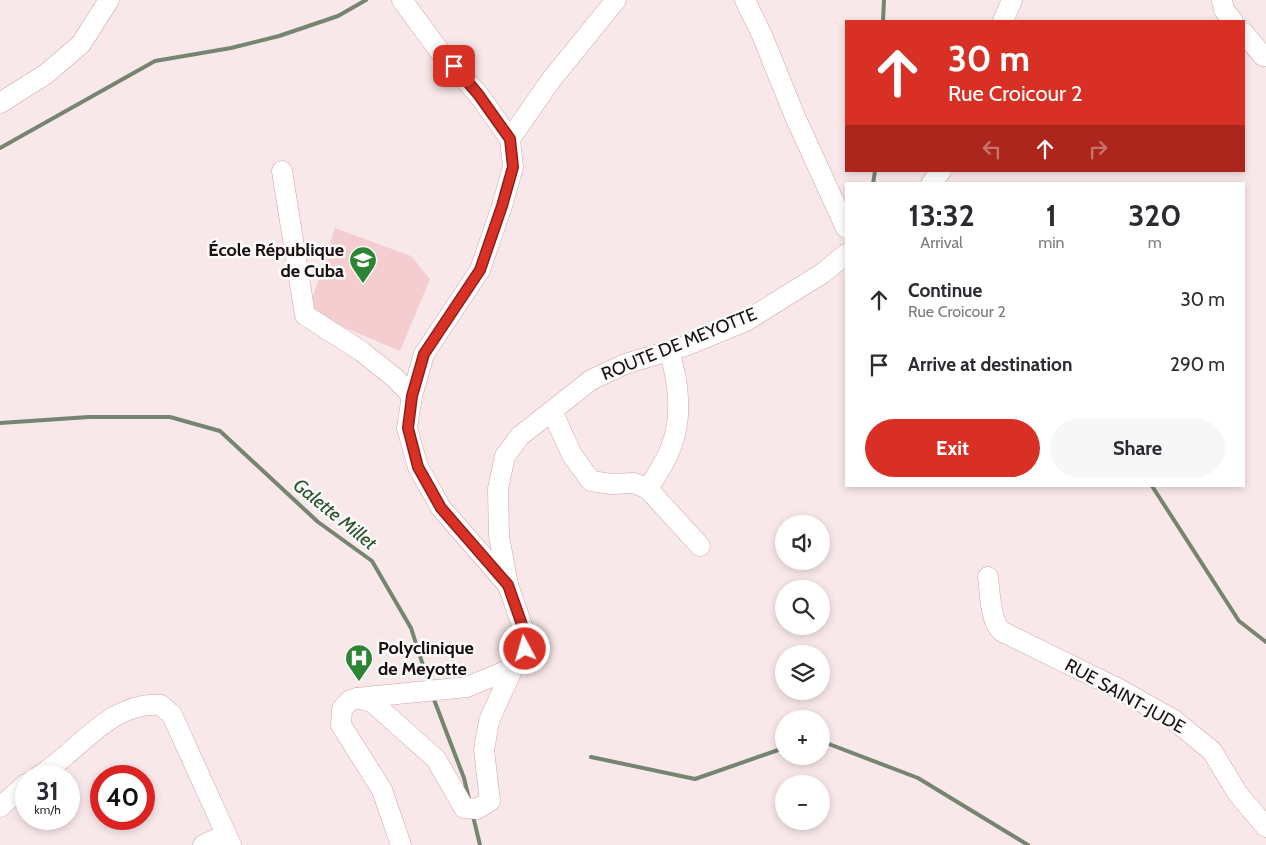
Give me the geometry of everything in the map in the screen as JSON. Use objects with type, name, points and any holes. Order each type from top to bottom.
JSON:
[{"type":"street","points":[[0,104],[46,74],[82,44],[110,0]]},
{"type":"street","points":[[401,845],[382,790],[341,725],[342,709],[350,700],[357,698],[389,693],[467,687],[513,668],[522,660],[526,636],[508,585],[441,508],[418,467],[408,428],[412,396],[424,354],[480,270],[513,167],[510,139],[478,94],[433,42],[402,0]]},
{"type":"street","points":[[510,139],[551,80],[616,0]]},
{"type":"street","points":[[745,0],[762,34],[796,119],[845,226]]},
{"type":"street","points":[[1003,20],[1012,0]]},
{"type":"street","points":[[1222,0],[1224,10],[1233,20]]},
{"type":"street","points":[[1245,35],[1263,56],[1266,56]]},
{"type":"street","points":[[282,171],[304,315],[361,351],[395,378],[412,396]]},
{"type":"street","name":"ROUTE DE MEYOTTE","points":[[508,585],[499,536],[498,489],[506,456],[520,436],[552,411],[567,396],[591,380],[625,364],[669,350],[746,321],[823,273],[845,255]]},
{"type":"street","points":[[648,489],[671,448],[674,438],[677,379],[669,350]]},
{"type":"street","points":[[552,411],[572,455],[591,480],[612,484],[634,483],[648,489],[700,546]]},
{"type":"street","name":"RUE SAINT-JUDE","points":[[988,578],[995,620],[1001,631],[1112,685],[1174,720],[1212,751],[1238,794],[1266,827]]},
{"type":"street","points":[[357,698],[372,702],[436,759],[464,808],[472,810],[490,801],[484,750],[489,721],[513,668]]},
{"type":"street","points":[[53,765],[119,713],[137,706],[161,705],[172,715],[228,840],[203,845]]},
{"type":"street","points":[[0,807],[15,794]]},
{"type":"shaded area","points":[[335,228],[411,256],[430,279],[400,351],[308,312]]},
{"type":"waterway","points":[[0,148],[155,61],[231,48],[279,36],[338,16],[366,0]]},
{"type":"waterway","points":[[883,20],[884,0]]},
{"type":"waterway","points":[[873,182],[875,172]]},
{"type":"waterway","name":"Galette Millet","points":[[0,423],[89,417],[170,417],[220,431],[318,522],[372,561],[411,628],[429,684]]},
{"type":"waterway","points":[[1153,487],[1239,621],[1266,642]]},
{"type":"waterway","name":"Galette Millet","points":[[433,697],[464,778],[469,799]]},
{"type":"waterway","points":[[830,744],[918,778],[1028,845]]},
{"type":"waterway","points":[[591,757],[695,779],[775,751]]},
{"type":"waterway","name":"Galette Millet","points":[[473,816],[480,845]]},
{"type":"place","name":"École République de Cuba","points":[[363,284]]},
{"type":"place","name":"Polyclinique de Meyotte","points":[[359,682]]},
{"type":"route","points":[[454,66],[478,94],[510,139],[513,167],[480,270],[424,354],[412,396],[408,428],[418,467],[441,508],[474,545],[491,568],[508,585],[526,636],[525,649]]}]
